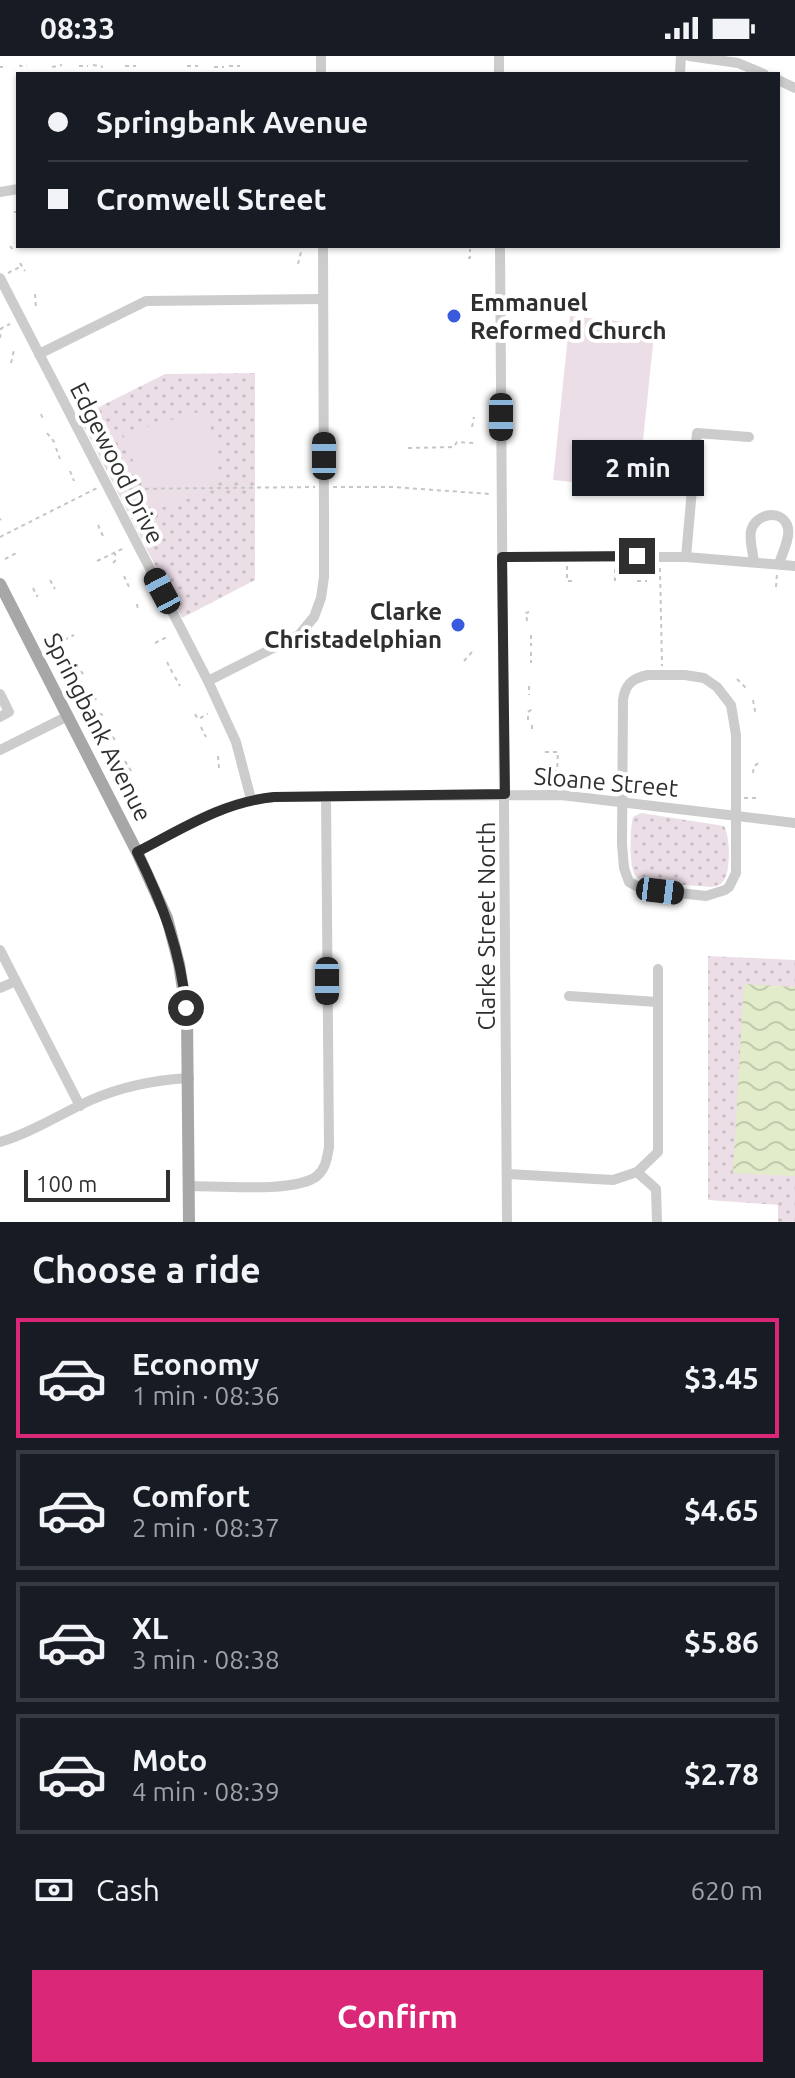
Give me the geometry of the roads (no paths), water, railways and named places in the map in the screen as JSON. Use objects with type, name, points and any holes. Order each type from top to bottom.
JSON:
[{"type":"main road","name":"Springbank Avenue","points":[[0,584],[4,600],[68,716],[167,918],[179,964],[187,1015],[189,1222]]},
{"type":"street","points":[[689,56],[738,63],[759,72]]},
{"type":"street","points":[[208,681],[292,640],[310,624],[321,598],[323,248]]},
{"type":"street","name":"Clarke Street North","points":[[500,248],[507,1222]]},
{"type":"street","name":"Edgewood Drive","points":[[0,278],[208,681],[236,742],[251,799]]},
{"type":"street","points":[[39,354],[146,301],[323,299]]},
{"type":"street","points":[[686,557],[694,528],[697,433],[749,437]]},
{"type":"street","points":[[754,562],[751,531],[759,518],[768,514],[779,517],[788,528],[778,568]]},
{"type":"street","points":[[502,557],[660,556],[754,562],[778,568],[795,566]]},
{"type":"street","points":[[640,676],[693,676],[704,678],[717,687],[731,705],[736,735],[736,873],[725,890],[706,896],[651,890],[629,882],[622,844],[623,802],[623,715],[625,691],[629,684],[640,676]]},
{"type":"street","points":[[0,694],[9,712],[0,717]]},
{"type":"street","points":[[0,750],[68,716]]},
{"type":"street","name":"Sloane Street","points":[[137,852],[221,809],[251,799],[274,797],[575,795],[795,823]]},
{"type":"street","points":[[189,1186],[293,1185],[316,1176],[324,1167],[329,1147],[326,796]]},
{"type":"street","points":[[0,950],[80,1106]]},
{"type":"street","points":[[508,1174],[613,1180],[637,1172],[658,1152],[658,969]]},
{"type":"street","points":[[0,988],[16,981]]},
{"type":"street","points":[[569,996],[657,1002]]},
{"type":"street","points":[[0,1142],[137,1084],[189,1078]]},
{"type":"street","points":[[637,1172],[656,1189],[657,1222]]},
{"type":"water","points":[[744,984],[795,987],[795,1176],[733,1173]]},
{"type":"place","name":"Emmanuel Reformed Church","points":[[454,316]]},
{"type":"place","name":"Clarke Christadelphian","points":[[458,625]]}]
